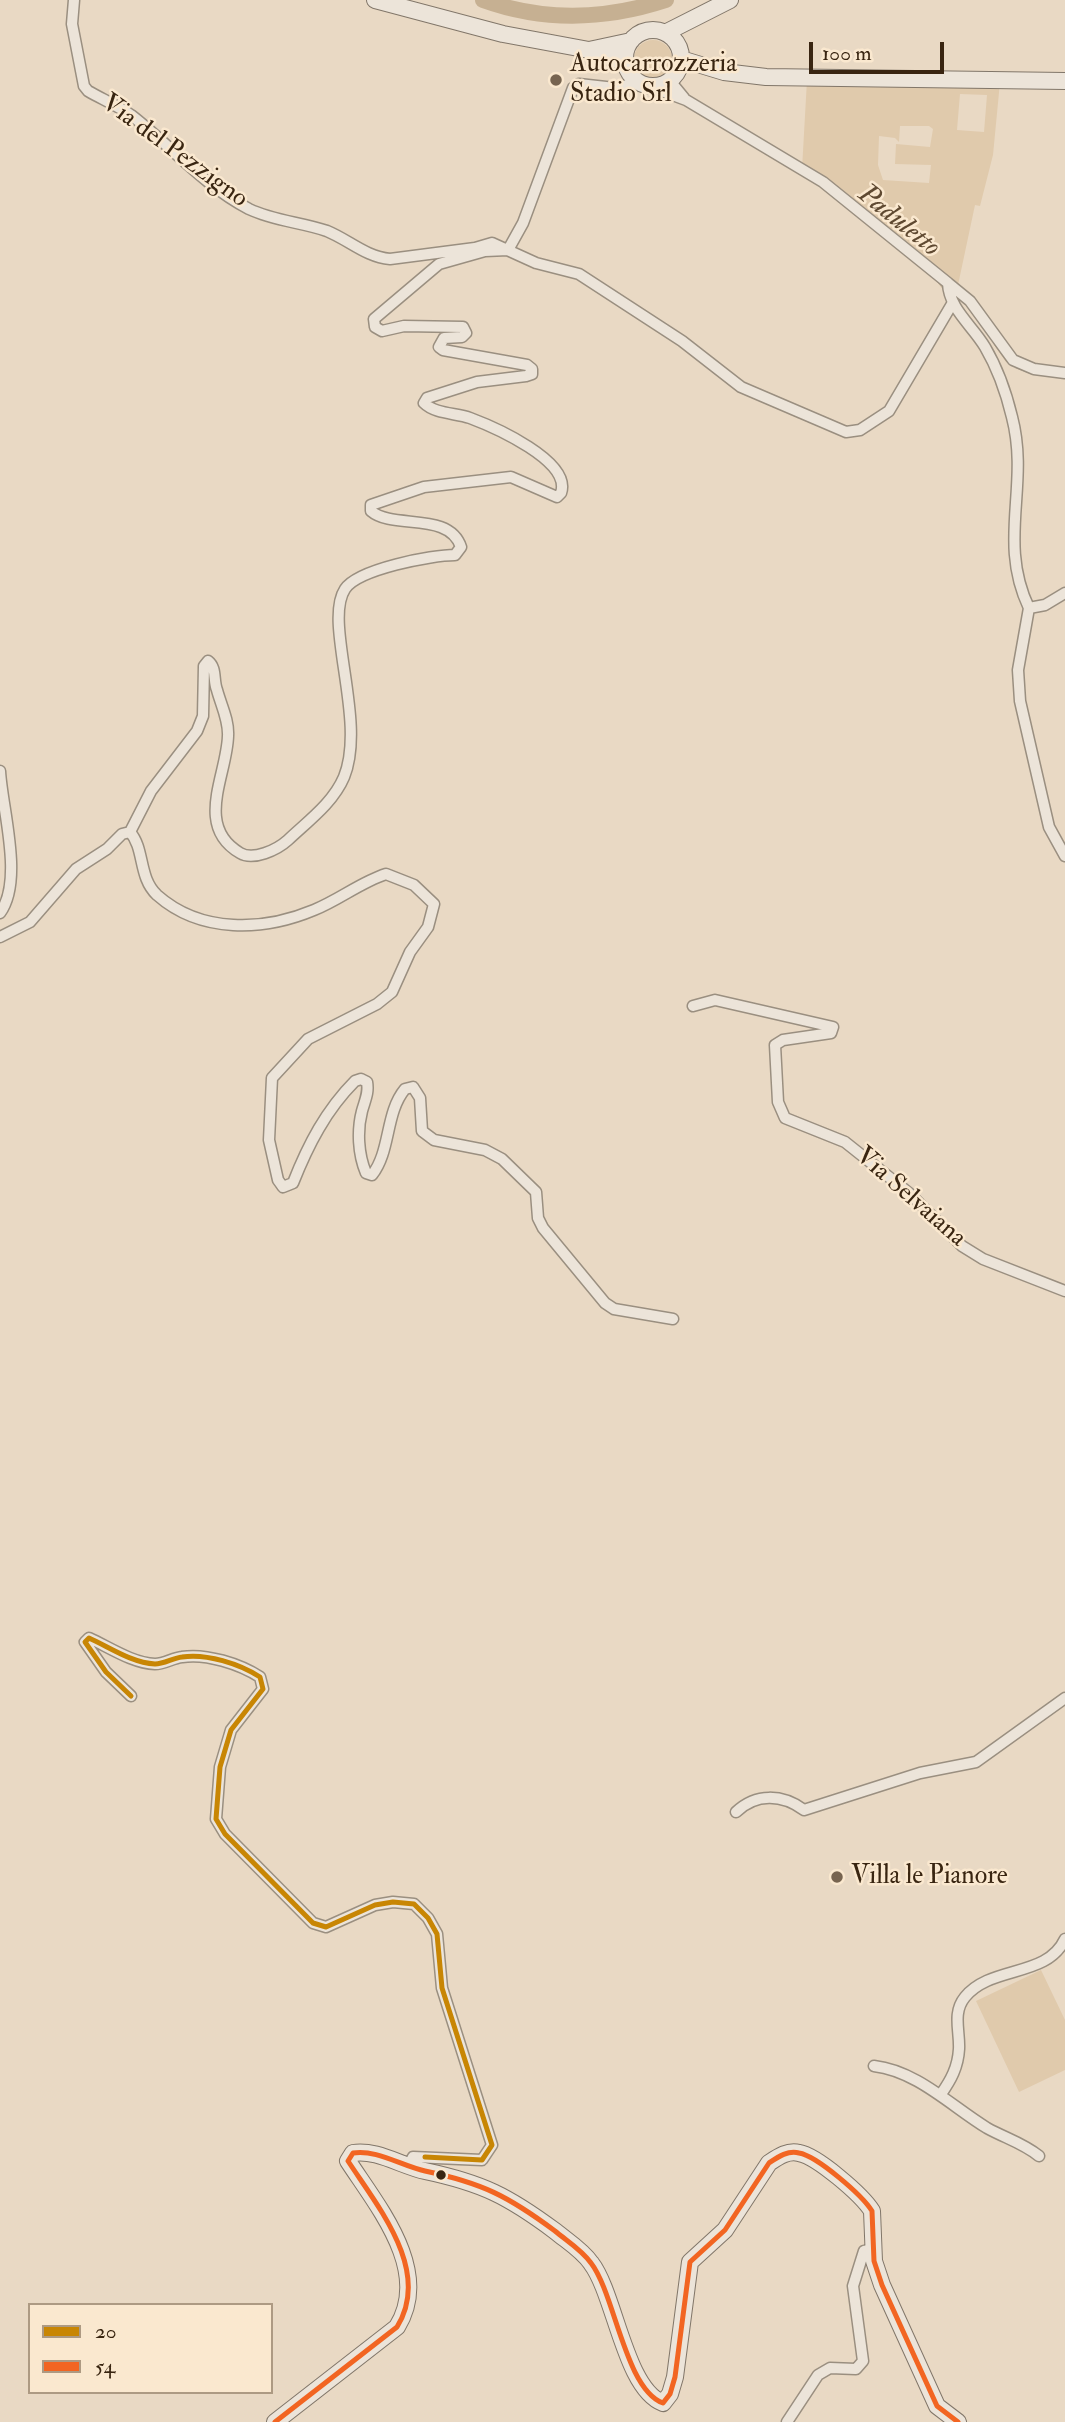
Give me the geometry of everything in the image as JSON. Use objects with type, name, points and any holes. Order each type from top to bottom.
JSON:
[{"type":"street","name":"Via del Pezzigno","points":[[74,0],[72,24],[84,86],[88,92],[131,116],[204,181],[250,209],[284,223],[322,230],[346,239],[376,258],[390,259],[475,248],[492,243],[536,263],[579,274],[682,341],[741,387],[846,432],[860,430],[889,411],[949,293]]},
{"type":"street","points":[[671,38],[694,20],[730,0]]},
{"type":"street","points":[[380,1],[503,34],[589,50],[634,78],[686,100],[823,183],[949,293],[998,371],[1013,417],[1020,471],[1013,557],[1030,608],[1018,670],[1020,701],[1049,827],[1065,856]]},
{"type":"street","points":[[589,50],[631,41],[647,31],[671,38]]},
{"type":"street","points":[[671,38],[676,71],[686,100]]},
{"type":"street","points":[[631,41],[634,78]]},
{"type":"street","points":[[0,937],[30,922],[76,869],[107,849],[122,834],[130,832],[151,791],[197,731],[203,716],[204,666],[208,661],[214,668],[229,737],[215,799],[215,814],[220,832],[232,848],[243,855],[254,857],[284,844],[330,800],[344,776],[351,748],[353,718],[340,636],[339,606],[345,588],[357,579],[420,558],[454,555],[461,547],[459,541],[448,533],[423,522],[380,517],[371,511],[371,505],[424,487],[511,477],[531,484],[550,496],[557,497],[561,493],[562,478],[552,465],[531,447],[474,420],[435,410],[424,403],[427,398],[477,382],[527,376],[532,374],[532,369],[527,365],[489,356],[443,350],[440,342],[462,337],[466,334],[463,327],[404,326],[382,331],[375,327],[374,319],[439,264],[485,251],[508,250],[523,223],[573,88],[579,84],[615,88],[634,78],[658,86],[676,71],[724,72],[766,77],[1065,81]]},
{"type":"street","points":[[949,293],[970,301],[1013,360],[1034,369],[1065,373]]},
{"type":"street","points":[[1030,608],[1045,605],[1065,593]]},
{"type":"street","points":[[0,771],[11,841],[9,894],[0,913]]},
{"type":"street","points":[[130,832],[135,839],[145,880],[158,895],[212,923],[259,926],[291,918],[316,910],[386,874],[414,885],[434,904],[428,927],[410,951],[392,992],[377,1004],[308,1039],[272,1077],[269,1140],[278,1180],[283,1187],[293,1183],[306,1150],[327,1113],[355,1081],[361,1079],[367,1082],[368,1091],[358,1130],[362,1165],[366,1173],[372,1175],[389,1130],[395,1101],[405,1089],[413,1087],[420,1098],[422,1131],[434,1140],[485,1150],[502,1159],[523,1177],[536,1192],[538,1219],[543,1228],[606,1303],[614,1310],[673,1319]]},
{"type":"street","name":"Via Selvaiana","points":[[693,1006],[715,1000],[833,1027],[831,1033],[783,1040],[775,1045],[778,1102],[785,1118],[845,1142],[909,1193],[962,1247],[984,1259],[1065,1290]]},
{"type":"street","points":[[131,1696],[106,1672],[85,1642],[89,1638],[142,1661],[157,1664],[183,1656],[247,1668],[260,1677],[263,1689],[231,1730],[220,1767],[216,1819],[225,1834],[313,1923],[326,1927],[375,1905],[393,1902],[414,1904],[428,1918],[437,1934],[442,1988],[492,2145],[482,2160],[413,2157],[407,2167]]},
{"type":"street","points":[[736,1812],[752,1798],[787,1797],[803,1810],[920,1773],[976,1762],[1065,1698]]},
{"type":"street","points":[[941,2094],[954,2074],[959,2049],[956,2019],[964,1998],[977,1986],[1012,1970],[1038,1965],[1059,1952],[1065,1940]]},
{"type":"street","points":[[874,2066],[888,2068],[941,2094],[989,2129],[1027,2146],[1039,2156]]},
{"type":"street","points":[[275,2422],[397,2327],[405,2313],[409,2297],[400,2242],[348,2161],[354,2153],[365,2151],[407,2167],[463,2179],[496,2191],[582,2252],[603,2284],[623,2346],[649,2393],[663,2403],[670,2394],[675,2378],[690,2262],[725,2230],[769,2163],[779,2155],[797,2152],[814,2158],[870,2206],[875,2227],[873,2249],[879,2278],[937,2406],[955,2421]]},
{"type":"street","points":[[787,2422],[818,2375],[830,2368],[856,2369],[863,2361],[853,2286],[864,2251],[873,2249]]},
{"type":"shaded area","points":[[653,40],[666,46],[672,59],[666,72],[653,78],[640,72],[634,59],[640,46]]},
{"type":"shaded area","points":[[807,80],[1000,82],[993,155],[980,206],[975,205],[958,285],[802,169]],"holes":[[[960,94],[987,95],[984,132],[957,130]],[[900,126],[929,126],[933,129],[930,147],[896,144],[895,164],[931,165],[929,183],[883,180],[878,165],[879,136],[895,138],[899,142]]]},
{"type":"shaded area","points":[[1041,1970],[1065,2020],[1065,2070],[1019,2092],[976,2001]]},
{"type":"waterway","points":[[483,0],[529,12],[574,16],[620,12],[666,0]]},
{"type":"waterway","name":"Paduletto","points":[[937,280],[946,291]]},
{"type":"waterway","name":"Paduletto","points":[[995,344],[1007,361]]},
{"type":"waterway","name":"Paduletto","points":[[1016,367],[1029,372]]},
{"type":"transit line","name":"20","points":[[131,1696],[106,1672],[85,1642],[89,1638],[129,1658],[146,1663],[158,1664],[191,1656],[212,1658],[233,1664],[260,1677],[263,1689],[231,1730],[220,1767],[216,1819],[225,1834],[313,1923],[326,1927],[375,1905],[393,1902],[414,1904],[428,1918],[437,1934],[442,1988],[492,2145],[482,2160],[425,2157]]},
{"type":"transit line","name":"54","points":[[275,2422],[397,2327],[406,2306],[408,2284],[405,2262],[397,2240],[348,2161],[353,2153],[362,2152],[494,2192],[523,2209],[574,2246],[587,2258],[599,2277],[639,2380],[650,2394],[663,2403],[670,2394],[675,2377],[690,2262],[725,2230],[769,2163],[791,2152],[807,2156],[838,2177],[872,2211],[874,2261],[882,2285],[937,2406],[958,2422]]},
{"type":"place","name":"Autocarrozzeria Stadio Srl","points":[[556,80]]},
{"type":"place","name":"Villa le Pianore","points":[[837,1877]]}]
